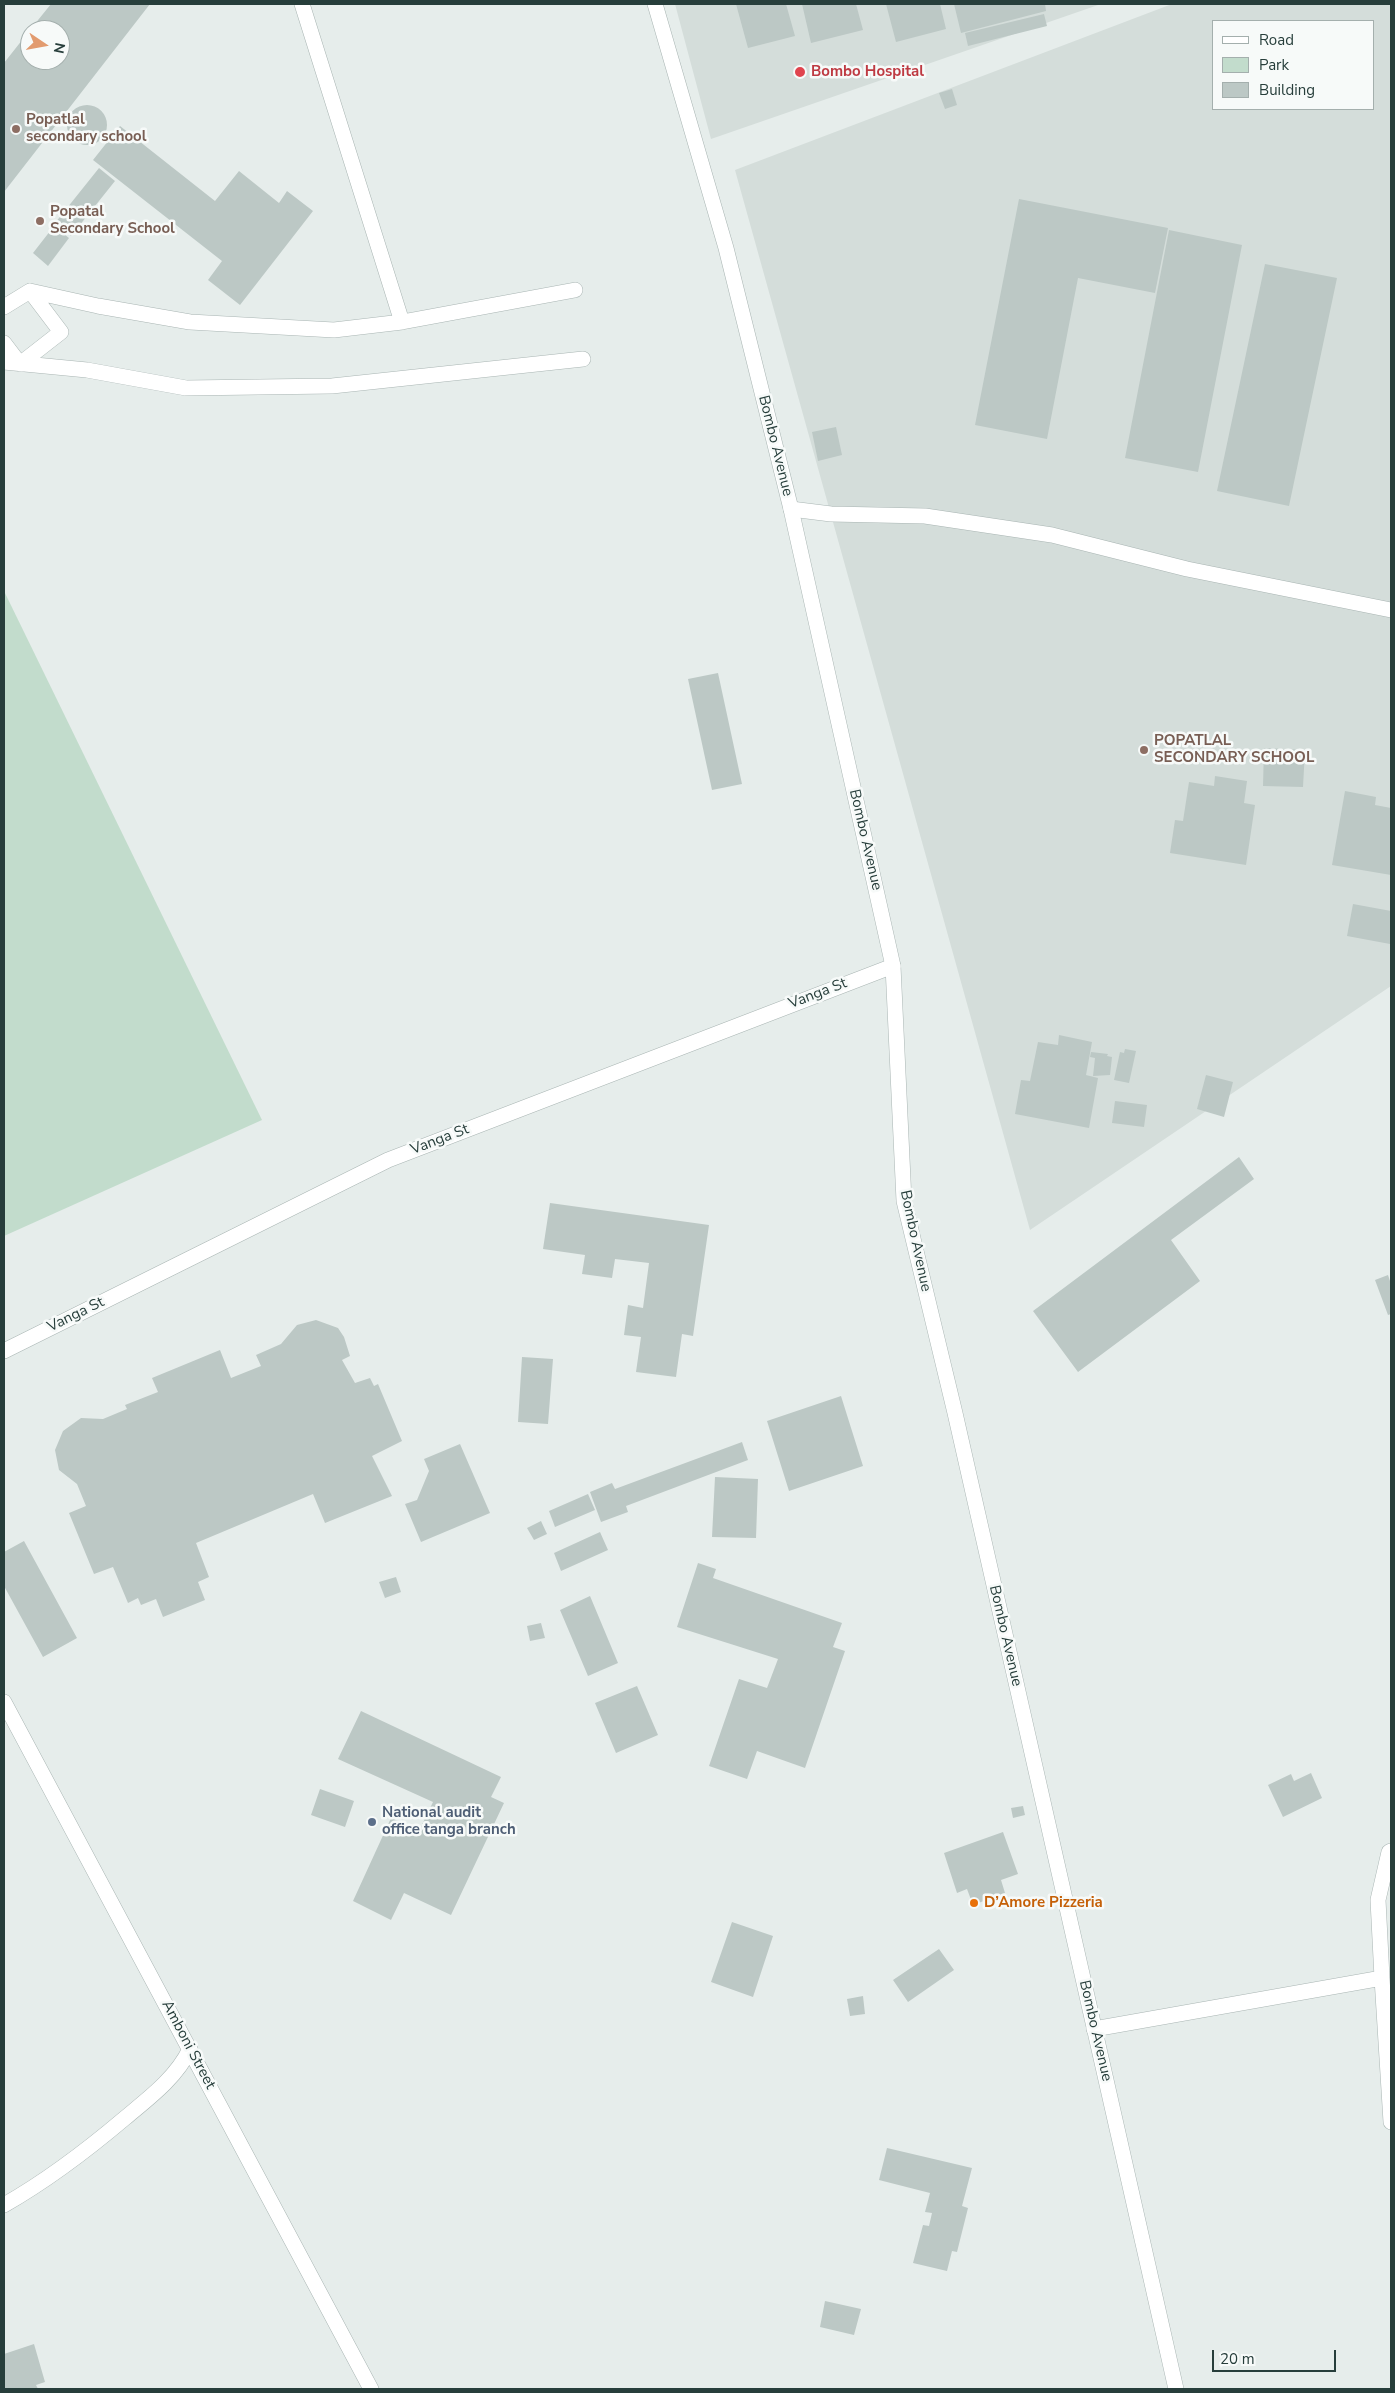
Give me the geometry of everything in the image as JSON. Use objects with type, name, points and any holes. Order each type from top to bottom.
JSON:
[{"type":"street","points":[[302,4],[402,322]]},
{"type":"street","name":"Bombo Avenue","points":[[655,4],[726,248],[792,509],[893,966],[904,1201],[1176,2389]]},
{"type":"street","points":[[4,307],[30,291],[98,306],[190,322],[334,330],[402,322],[575,290]]},
{"type":"street","points":[[20,364],[61,332],[30,291]]},
{"type":"street","points":[[4,343],[20,364]]},
{"type":"street","points":[[4,362],[87,370],[186,388],[332,386],[583,359]]},
{"type":"street","points":[[792,509],[831,514],[924,516],[1052,535],[1187,569],[1391,610]]},
{"type":"street","name":"Vanga St","points":[[4,1351],[388,1160],[893,966]]},
{"type":"street","name":"Amboni Street","points":[[4,1702],[371,2389]]},
{"type":"street","points":[[1391,1851],[1388,1852],[1378,1900],[1391,2122]]},
{"type":"street","points":[[1094,2030],[1382,1978]]},
{"type":"street","points":[[4,2205],[56,2174],[119,2123],[170,2078],[182,2065],[190,2049]]},
{"type":"shaded area","name":"Bombo Hospital","points":[[675,4],[1101,4],[711,139]]},
{"type":"shaded area","name":"POPATLAL SECONDARY SCHOOL","points":[[1172,4],[1391,4],[1391,986],[1030,1230],[735,170]]},
{"type":"green space","points":[[4,591],[262,1120],[4,1236]]},
{"type":"building","points":[[51,4],[150,4],[4,192],[4,63],[20,43],[20,70],[70,70],[70,20],[38,20]]},
{"type":"building","points":[[736,4],[786,4],[795,36],[748,48]]},
{"type":"building","points":[[802,4],[856,4],[863,30],[811,43]]},
{"type":"building","points":[[886,4],[940,4],[946,29],[896,42]]},
{"type":"building","points":[[954,4],[1045,4],[1046,11],[961,33]]},
{"type":"building","points":[[1044,14],[1047,26],[968,46],[965,33]]},
{"type":"building","points":[[952,89],[957,105],[945,109],[939,93]]},
{"type":"building","points":[[87,105],[101,111],[107,125],[101,139],[87,145],[73,139],[67,125],[73,111]]},
{"type":"building","points":[[120,126],[215,201],[239,171],[279,203],[287,191],[313,211],[240,305],[208,280],[222,261],[93,160]]},
{"type":"building","points":[[99,168],[115,181],[71,236],[55,223]]},
{"type":"building","points":[[1019,199],[1168,228],[1155,293],[1078,278],[1047,439],[975,425]]},
{"type":"building","points":[[54,226],[69,238],[48,266],[33,253]]},
{"type":"building","points":[[1169,230],[1242,245],[1198,472],[1125,458]]},
{"type":"building","points":[[1265,264],[1337,278],[1289,506],[1217,491]]},
{"type":"building","points":[[836,427],[842,455],[818,461],[812,432]]},
{"type":"building","points":[[718,673],[742,784],[712,790],[688,679]]},
{"type":"building","points":[[1264,748],[1305,750],[1303,787],[1263,786]]},
{"type":"building","points":[[1215,776],[1247,781],[1244,803],[1255,805],[1246,865],[1170,853],[1175,820],[1183,821],[1189,782],[1214,786]]},
{"type":"building","points":[[1345,791],[1376,797],[1375,805],[1391,808],[1391,875],[1332,865]]},
{"type":"building","points":[[1353,904],[1391,911],[1390,944],[1347,936]]},
{"type":"building","points":[[1059,1035],[1092,1042],[1086,1075],[1098,1078],[1089,1128],[1015,1114],[1021,1080],[1030,1081],[1038,1042],[1058,1045]]},
{"type":"building","points":[[1125,1049],[1136,1051],[1129,1083],[1114,1080],[1120,1052],[1124,1053]]},
{"type":"building","points":[[1091,1052],[1108,1054],[1107,1056],[1112,1057],[1110,1075],[1093,1076],[1095,1058],[1090,1057]]},
{"type":"building","points":[[1206,1075],[1233,1082],[1224,1117],[1197,1109]]},
{"type":"building","points":[[1115,1101],[1147,1105],[1144,1127],[1112,1123]]},
{"type":"building","points":[[1239,1157],[1254,1179],[1171,1240],[1200,1281],[1078,1372],[1033,1311]]},
{"type":"building","points":[[550,1203],[709,1225],[693,1336],[682,1334],[676,1377],[636,1372],[641,1337],[624,1335],[628,1305],[643,1308],[649,1263],[615,1259],[612,1278],[582,1274],[585,1255],[543,1249]]},
{"type":"building","points":[[1388,1275],[1391,1284],[1391,1314],[1388,1315],[1375,1280]]},
{"type":"building","points":[[316,1320],[338,1328],[344,1337],[350,1356],[342,1360],[355,1383],[370,1378],[374,1386],[378,1384],[402,1441],[372,1456],[392,1496],[325,1523],[313,1494],[196,1543],[209,1577],[198,1582],[205,1600],[163,1617],[156,1599],[141,1605],[138,1598],[128,1603],[113,1567],[94,1574],[69,1513],[86,1506],[77,1484],[59,1470],[55,1450],[63,1431],[81,1418],[103,1419],[127,1409],[125,1405],[158,1392],[152,1378],[220,1350],[231,1378],[261,1366],[256,1355],[281,1344],[297,1325]]},
{"type":"building","points":[[522,1357],[553,1359],[548,1424],[518,1422]]},
{"type":"building","points":[[841,1396],[863,1466],[789,1491],[767,1421]]},
{"type":"building","points":[[742,1442],[748,1460],[626,1506],[628,1512],[601,1522],[590,1492],[612,1483],[615,1489]]},
{"type":"building","points":[[460,1444],[490,1513],[421,1542],[405,1504],[417,1500],[429,1471],[424,1459]]},
{"type":"building","points":[[715,1477],[758,1479],[756,1538],[712,1537]]},
{"type":"building","points":[[588,1494],[595,1510],[555,1527],[549,1511]]},
{"type":"building","points":[[541,1521],[547,1534],[534,1540],[527,1528]]},
{"type":"building","points":[[600,1532],[608,1550],[561,1571],[554,1553]]},
{"type":"building","points":[[24,1541],[77,1638],[43,1657],[4,1586],[4,1552]]},
{"type":"building","points":[[698,1563],[716,1569],[713,1578],[842,1623],[833,1647],[845,1651],[805,1768],[757,1751],[747,1779],[709,1766],[739,1679],[767,1688],[778,1659],[677,1627]]},
{"type":"building","points":[[396,1577],[401,1592],[385,1598],[379,1582]]},
{"type":"building","points":[[590,1596],[618,1663],[588,1676],[560,1610]]},
{"type":"building","points":[[541,1623],[545,1638],[530,1641],[527,1626]]},
{"type":"building","points":[[637,1686],[658,1735],[616,1753],[595,1703]]},
{"type":"building","points":[[361,1711],[501,1777],[491,1797],[504,1803],[451,1915],[404,1893],[391,1920],[353,1901],[391,1818],[419,1831],[433,1802],[338,1759]]},
{"type":"building","points":[[1311,1773],[1322,1798],[1283,1817],[1268,1785],[1291,1774],[1294,1781]]},
{"type":"building","points":[[320,1789],[354,1801],[345,1827],[311,1815]]},
{"type":"building","points":[[1023,1806],[1025,1815],[1013,1818],[1011,1808]]},
{"type":"building","points":[[1003,1832],[1018,1874],[1001,1880],[1005,1893],[973,1905],[967,1889],[957,1893],[944,1853]]},
{"type":"building","points":[[732,1922],[773,1936],[753,1997],[711,1982]]},
{"type":"building","points":[[939,1949],[954,1970],[908,2002],[893,1980]]},
{"type":"building","points":[[863,1996],[865,2014],[850,2016],[847,1999]]},
{"type":"building","points":[[887,2148],[972,2168],[962,2206],[968,2208],[957,2252],[952,2251],[947,2271],[913,2263],[923,2225],[929,2226],[932,2213],[925,2212],[930,2193],[879,2180]]},
{"type":"building","points":[[825,2301],[861,2309],[854,2335],[820,2327]]},
{"type":"building","points":[[34,2344],[45,2382],[36,2385],[38,2389],[4,2389],[4,2354]]},
{"type":"place","name":"Bombo Hospital","points":[[800,72]]},
{"type":"place","name":"Popatlal secondary school","points":[[16,129]]},
{"type":"place","name":"Popatal Secondary School","points":[[40,221]]},
{"type":"place","name":"POPATLAL SECONDARY SCHOOL","points":[[1144,750]]},
{"type":"place","name":"National audit office tanga branch","points":[[372,1822]]},
{"type":"place","name":"D’Amore Pizzeria","points":[[974,1903]]}]
